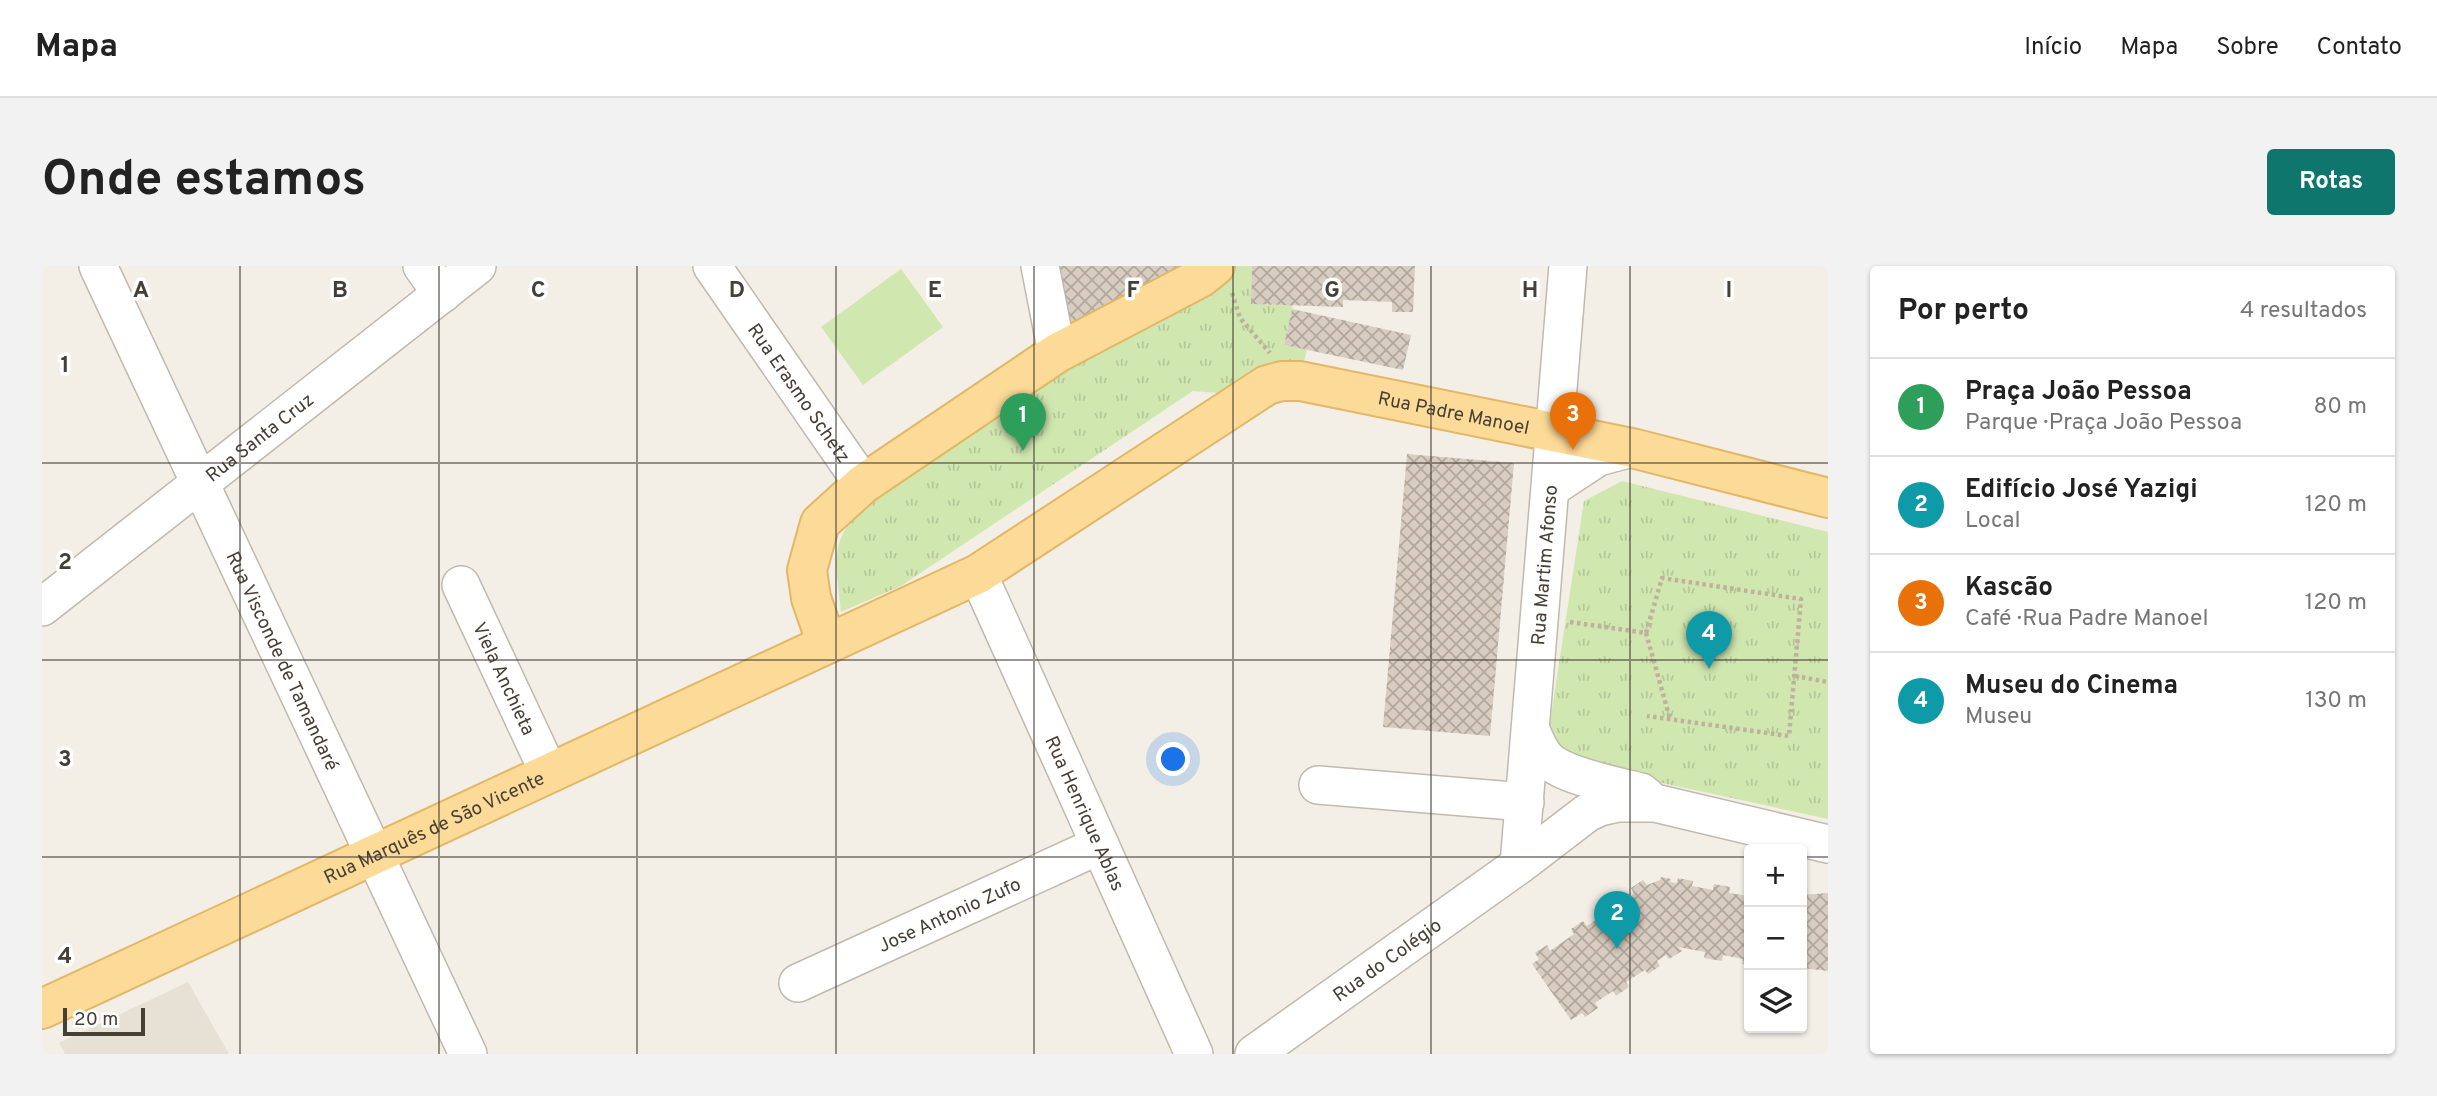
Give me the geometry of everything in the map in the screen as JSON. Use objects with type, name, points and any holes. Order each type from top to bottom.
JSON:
[{"type":"main road","points":[[827,644],[811,598],[807,570],[820,523],[863,484],[1056,353],[1200,278],[1223,276]]},
{"type":"main road","name":"Rua Padre Manoel","points":[[1282,381],[1300,381],[1632,448],[1828,498]]},
{"type":"main road","name":"Rua Marquês de São Vicente","points":[[42,1009],[978,574],[1254,392],[1282,381]]},
{"type":"street","name":"Rua Visconde de Tamandaré","points":[[98,266],[468,1054]]},
{"type":"street","name":"Rua Santa Cruz","points":[[42,607],[199,483],[432,280],[477,266]]},
{"type":"street","name":"Rua Erasmo Schetz","points":[[712,266],[863,484]]},
{"type":"street","points":[[1040,266],[1056,353]]},
{"type":"street","name":"Rua Martim Afonso","points":[[1519,865],[1568,266]]},
{"type":"street","points":[[1551,488],[1598,457],[1632,448]]},
{"type":"street","name":"Rua Henrique Ablas","points":[[978,574],[1194,1054]]},
{"type":"street","name":"Viela Anchieta","points":[[461,585],[549,773]]},
{"type":"street","points":[[1531,730],[1548,760],[1564,771],[1641,792],[1655,803],[1828,844]]},
{"type":"street","points":[[1318,785],[1525,802]]},
{"type":"street","name":"Rua do Colégio","points":[[1254,1054],[1519,865],[1587,813],[1618,803],[1655,803]]},
{"type":"street","name":"Jose Antonio Zufo","points":[[798,983],[1100,845]]},
{"type":"path","points":[[1223,276],[1240,318],[1279,363],[1282,381]]},
{"type":"path","points":[[1647,716],[1789,736],[1801,599],[1662,578],[1646,633],[1670,719]]},
{"type":"path","points":[[1541,618],[1646,633]]},
{"type":"path","points":[[1795,676],[1828,682]]},
{"type":"shaded area","points":[[188,982],[229,1054],[65,1054],[59,1043]]},
{"type":"green space","points":[[1229,266],[1252,266],[1251,304],[1293,305],[1284,345],[1307,350],[1304,361],[1279,363],[1217,393],[1193,391],[901,586],[841,612],[836,558],[842,536],[859,510],[1061,371]]},
{"type":"green space","points":[[901,269],[943,327],[863,385],[821,327]]},
{"type":"green space","points":[[1622,481],[1828,532],[1828,819],[1584,766],[1548,735],[1584,501]]},
{"type":"building","points":[[1059,266],[1193,266],[1070,326]]},
{"type":"building","points":[[1252,266],[1415,266],[1413,312],[1392,312],[1392,302],[1343,300],[1343,307],[1251,304]]},
{"type":"building","points":[[1292,309],[1411,335],[1403,370],[1284,345]]},
{"type":"building","points":[[1407,454],[1514,463],[1490,736],[1383,727]]},
{"type":"building","points":[[1661,877],[1677,883],[1678,878],[1693,881],[1692,886],[1713,890],[1714,884],[1730,887],[1729,893],[1744,895],[1744,965],[1743,959],[1723,955],[1722,961],[1704,958],[1705,952],[1678,947],[1682,951],[1669,959],[1666,955],[1657,961],[1660,966],[1648,974],[1645,970],[1626,982],[1629,987],[1616,996],[1613,991],[1595,1003],[1598,1008],[1585,1017],[1582,1013],[1571,1020],[1532,964],[1539,959],[1535,953],[1547,945],[1550,951],[1574,934],[1571,929],[1583,921],[1587,926],[1604,914],[1600,909],[1612,901],[1616,906],[1634,894],[1631,888],[1643,880],[1647,885],[1660,880]]},
{"type":"building","points":[[1828,893],[1828,971],[1807,969],[1807,895]]},
{"type":"place","name":"Kascão","points":[[1573,450]]},
{"type":"place","name":"Praça João Pessoa","points":[[1023,451]]},
{"type":"place","name":"Museu do Cinema","points":[[1709,669]]},
{"type":"place","name":"Edifício José Yazigi","points":[[1617,949]]}]
